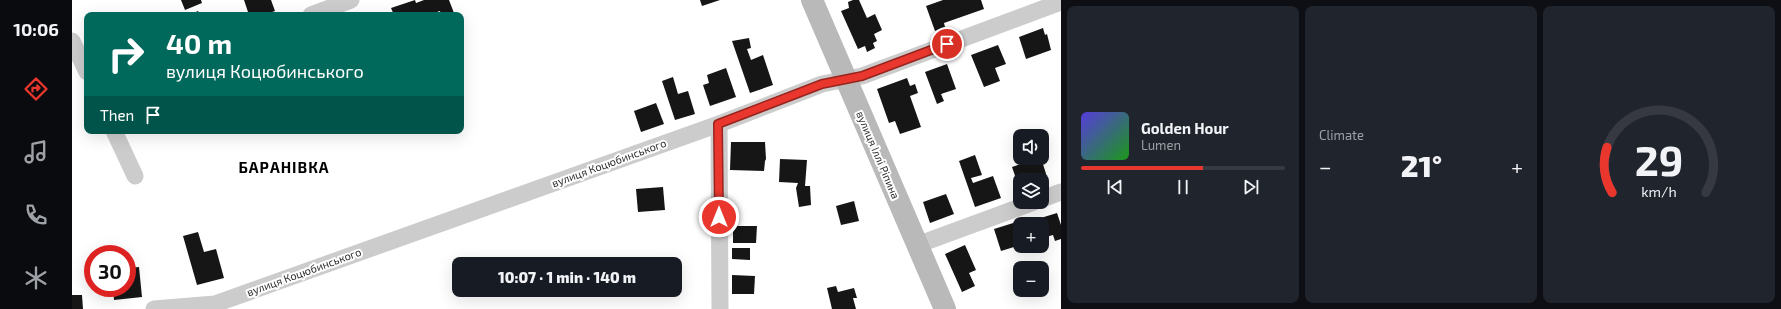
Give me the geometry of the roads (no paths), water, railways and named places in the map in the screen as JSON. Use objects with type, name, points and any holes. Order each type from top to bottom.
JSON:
[{"type":"street","points":[[311,10],[351,0]]},
{"type":"street","name":"вулиця Іллі Ріпина","points":[[812,0],[945,309]]},
{"type":"street","name":"вулиця Коцюбинського","points":[[154,309],[216,306],[718,124],[822,84],[862,76],[1061,2]]},
{"type":"street","points":[[72,41],[84,66]]},
{"type":"street","points":[[718,124],[720,309]]},
{"type":"street","points":[[115,134],[135,176]]},
{"type":"street","points":[[1049,196],[1061,192]]},
{"type":"street","points":[[917,245],[1015,209]]},
{"type":"district","name":"БАРАНІВКА","points":[[284,168]]}]
